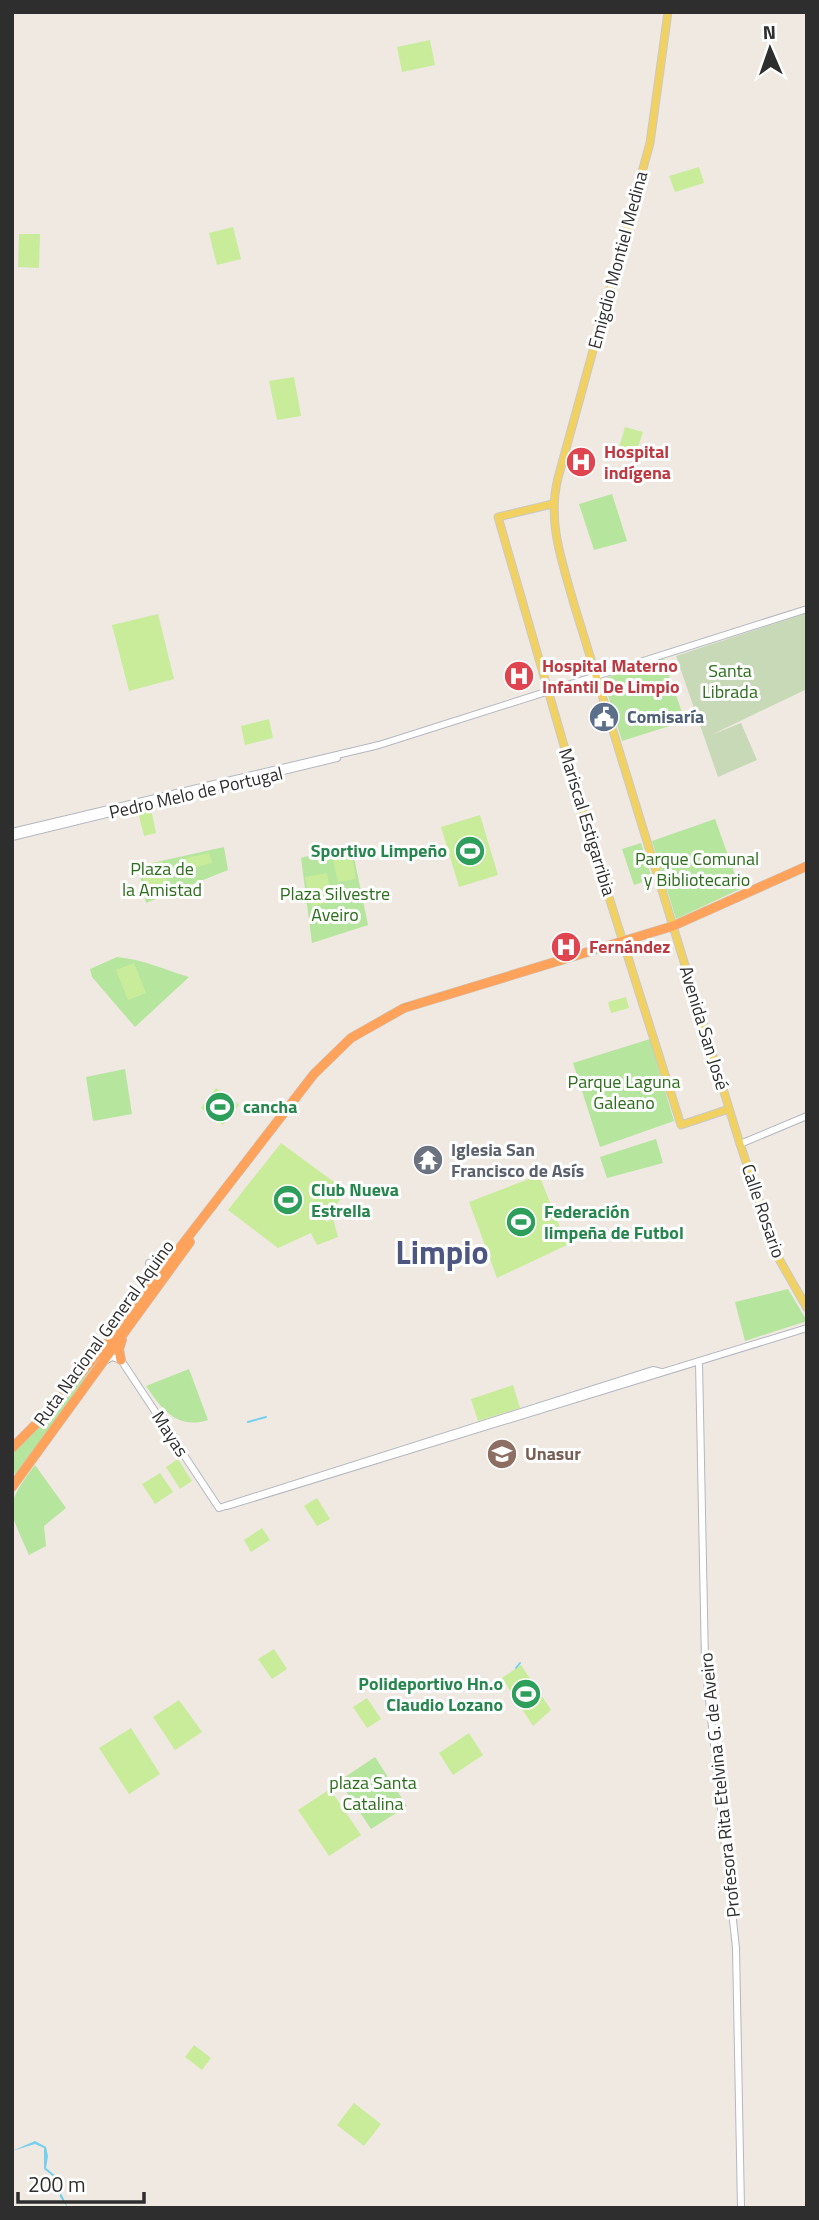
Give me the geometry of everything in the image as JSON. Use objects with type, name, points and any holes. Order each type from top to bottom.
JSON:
[{"type":"highway","name":"Ruta Nacional General Aquino","points":[[12,1485],[108,1352],[155,1277],[195,1231],[314,1074],[362,1031],[422,1001],[673,926],[807,866]]},
{"type":"highway","name":"Ruta Nacional General Aquino","points":[[12,1448],[53,1407],[126,1324],[176,1263],[195,1231]]},
{"type":"highway","points":[[121,1358],[119,1347],[126,1324],[149,1280],[150,1265]]},
{"type":"highway","points":[[87,1366],[108,1352],[121,1358]]},
{"type":"main road","name":"Emigdio Montiel Medina","points":[[552,504],[650,143],[668,12]]},
{"type":"main road","name":"Mariscal Estigarribia","points":[[552,504],[498,517],[547,692],[681,1125],[729,1109]]},
{"type":"main road","name":"Avenida San José","points":[[552,504],[555,537],[729,1109]]},
{"type":"main road","name":"Calle Rosario","points":[[729,1109],[779,1259],[807,1308]]},
{"type":"street","name":"Pedro Melo de Portugal","points":[[12,834],[378,746],[807,609]]},
{"type":"street","points":[[740,1144],[807,1116]]},
{"type":"street","points":[[150,1265],[159,1266],[166,1263]]},
{"type":"street","points":[[699,1362],[807,1328]]},
{"type":"street","points":[[97,1367],[112,1357],[121,1358]]},
{"type":"street","name":"Mayas","points":[[121,1358],[222,1507],[653,1370],[661,1372],[699,1362]]},
{"type":"street","name":"Profesora Rita Etelvina G. de Aveiro","points":[[699,1362],[705,1673],[736,1948],[741,2208]]},
{"type":"green space","points":[[430,40],[435,65],[402,72],[397,47]]},
{"type":"green space","points":[[699,167],[704,183],[675,192],[669,176]]},
{"type":"green space","points":[[233,227],[241,259],[217,265],[209,233]]},
{"type":"green space","points":[[19,234],[40,234],[39,268],[18,267]]},
{"type":"green space","points":[[294,377],[301,416],[277,420],[269,381]]},
{"type":"green space","points":[[625,427],[643,432],[635,456],[618,451]]},
{"type":"green space","points":[[612,494],[627,541],[594,550],[579,504]]},
{"type":"green space","name":"Santa Librada","points":[[807,613],[807,689],[711,735],[741,723],[757,760],[718,777],[676,656]]},
{"type":"green space","points":[[158,614],[174,679],[129,691],[112,625]]},
{"type":"green space","points":[[663,658],[685,721],[622,741],[603,679]]},
{"type":"green space","points":[[269,719],[273,738],[245,745],[241,726]]},
{"type":"green space","points":[[151,809],[156,833],[144,836],[138,812]]},
{"type":"green space","name":"Sportivo Limpeño","points":[[480,815],[498,875],[459,887],[441,827]]},
{"type":"green space","name":"Parque Comunal y Bibliotecario","points":[[715,819],[740,889],[676,919],[652,841]]},
{"type":"green space","name":"Plaza Silvestre Aveiro","points":[[351,843],[368,925],[312,943],[301,858]]},
{"type":"green space","points":[[641,843],[652,879],[634,885],[622,849]]},
{"type":"green space","name":"Plaza de la Amistad","points":[[224,847],[228,870],[146,903],[138,866]]},
{"type":"green space","points":[[351,851],[356,879],[338,882],[332,855]]},
{"type":"green space","points":[[209,853],[212,863],[189,869],[186,858]]},
{"type":"green space","points":[[162,861],[170,894],[148,899],[140,866]]},
{"type":"green space","points":[[327,873],[332,902],[311,906],[305,877]]},
{"type":"green space","points":[[117,957],[144,962],[189,977],[135,1027],[92,977],[90,969]]},
{"type":"green space","points":[[134,963],[146,993],[128,1000],[116,970]]},
{"type":"green space","points":[[626,997],[629,1008],[611,1013],[608,1002]]},
{"type":"green space","name":"Parque Laguna Galeano","points":[[650,1039],[674,1121],[600,1147],[573,1063]]},
{"type":"green space","points":[[125,1069],[132,1114],[93,1121],[86,1077]]},
{"type":"green space","name":"cancha","points":[[216,1088],[239,1105],[223,1125],[201,1108]]},
{"type":"green space","points":[[656,1139],[663,1163],[607,1178],[600,1157]]},
{"type":"green space","points":[[281,1143],[334,1182],[343,1196],[325,1219],[326,1222],[333,1219],[338,1237],[317,1245],[311,1233],[278,1248],[228,1210]]},
{"type":"green space","points":[[539,1175],[567,1245],[497,1278],[469,1202]]},
{"type":"green space","points":[[788,1289],[807,1321],[745,1341],[735,1302]]},
{"type":"green space","points":[[100,1359],[15,1477],[12,1454]]},
{"type":"green space","points":[[189,1369],[208,1420],[179,1420],[164,1410],[146,1386]]},
{"type":"green space","points":[[513,1385],[520,1408],[478,1421],[471,1399]]},
{"type":"green space","points":[[178,1459],[192,1481],[180,1489],[166,1467]]},
{"type":"green space","points":[[35,1465],[66,1508],[44,1526],[46,1546],[29,1555],[13,1517],[12,1508],[18,1490]]},
{"type":"green space","points":[[160,1473],[173,1492],[155,1504],[142,1484]]},
{"type":"green space","points":[[317,1498],[330,1519],[317,1526],[304,1506]]},
{"type":"green space","points":[[262,1528],[270,1540],[251,1552],[244,1540]]},
{"type":"green space","points":[[274,1649],[287,1669],[272,1679],[258,1659]]},
{"type":"green space","name":"Polideportivo Hn.o Claudio Lozano","points":[[521,1665],[551,1710],[533,1726],[502,1678]]},
{"type":"green space","points":[[367,1698],[381,1719],[367,1728],[353,1707]]},
{"type":"green space","points":[[179,1700],[202,1732],[175,1750],[153,1717]]},
{"type":"green space","points":[[131,1728],[160,1774],[129,1794],[99,1748]]},
{"type":"green space","points":[[469,1733],[483,1755],[453,1775],[439,1753]]},
{"type":"green space","name":"plaza Santa Catalina","points":[[375,1757],[407,1806],[371,1829],[339,1781]]},
{"type":"green space","points":[[330,1789],[361,1835],[329,1856],[298,1810]]},
{"type":"green space","points":[[194,2045],[211,2058],[202,2070],[185,2057]]},
{"type":"green space","points":[[354,2103],[381,2124],[364,2146],[337,2125]]},
{"type":"water","points":[[35,2141],[46,2147],[46,2168],[63,2182],[61,2193],[68,2208],[60,2197],[59,2181],[44,2169],[44,2148],[35,2144],[12,2151]]},
{"type":"waterway","points":[[248,1422],[266,1417]]},
{"type":"waterway","points":[[516,1668],[520,1663]]},
{"type":"place","name":"Hospital indígena","points":[[581,462]]},
{"type":"place","name":"Hospital Materno Infantil De Limpio","points":[[519,676]]},
{"type":"place","name":"Comisaría","points":[[604,717]]},
{"type":"place","name":"Sportivo Limpeño","points":[[470,851]]},
{"type":"place","name":"Fernández","points":[[566,947]]},
{"type":"place","name":"cancha","points":[[220,1107]]},
{"type":"place","name":"Iglesia San Francisco de Asís","points":[[428,1160]]},
{"type":"place","name":"Club Nueva Estrella","points":[[288,1200]]},
{"type":"place","name":"Federación limpeña de Futbol","points":[[521,1222]]},
{"type":"place","name":"Unasur","points":[[502,1454]]},
{"type":"place","name":"Polideportivo Hn.o Claudio Lozano","points":[[526,1694]]},
{"type":"district","name":"Limpio","points":[[442,1253]]}]
